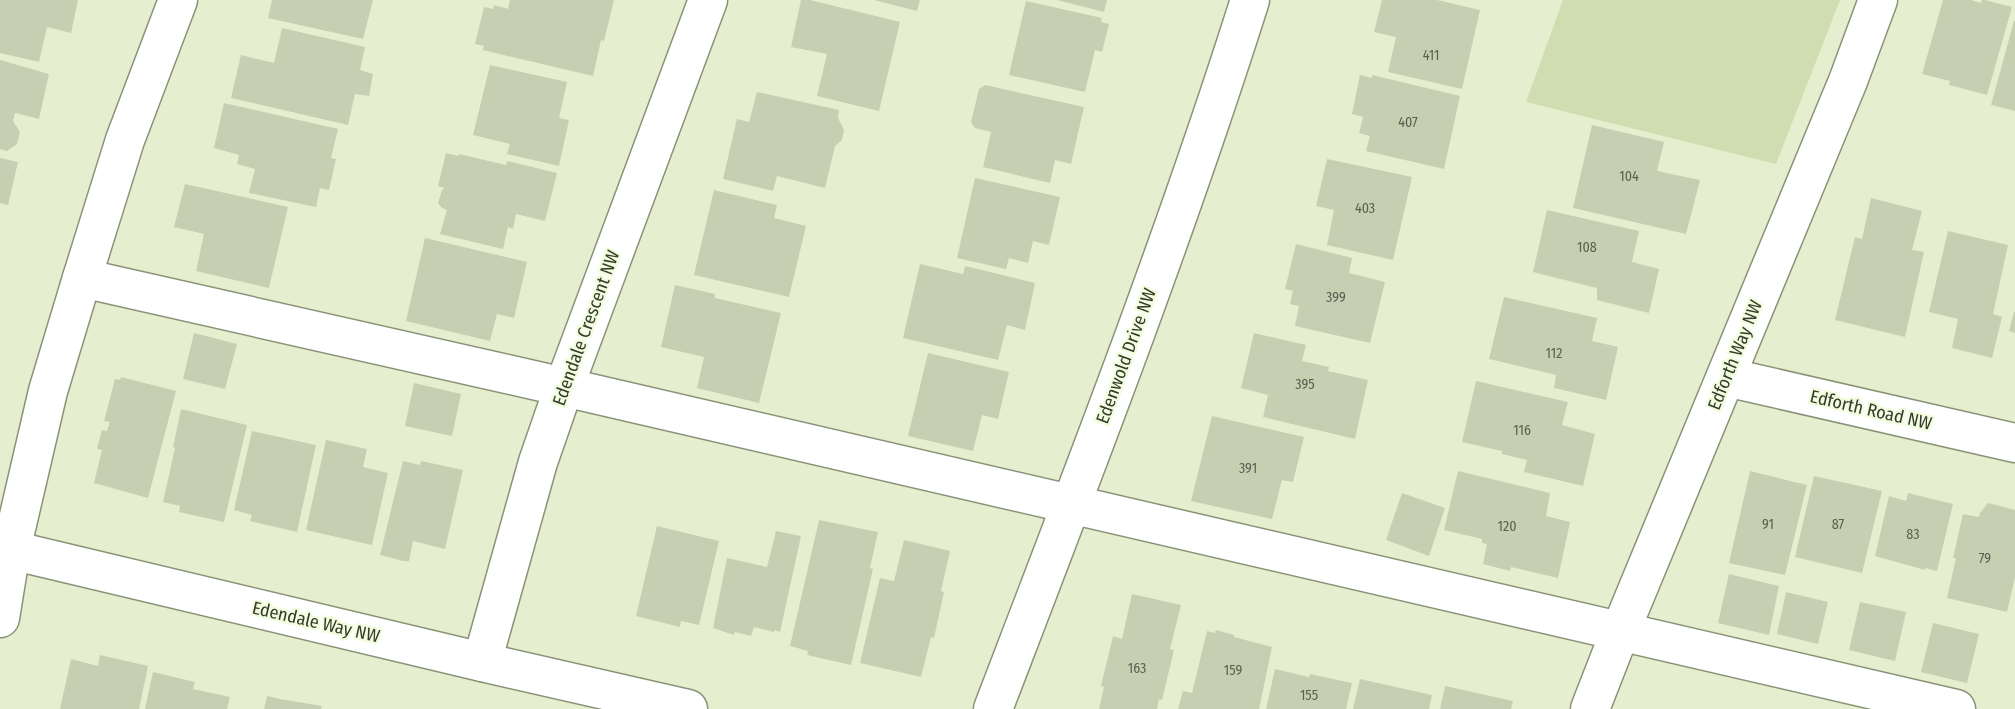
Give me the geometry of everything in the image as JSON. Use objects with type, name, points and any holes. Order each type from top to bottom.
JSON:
[{"type":"street","points":[[0,618],[11,550],[48,391],[125,141],[178,0]]},
{"type":"street","name":"Edendale Crescent NW","points":[[482,662],[538,462],[708,0]]},
{"type":"street","name":"Edenwold Drive NW","points":[[993,709],[1173,231],[1250,0]]},
{"type":"street","name":"Edforth Way NW","points":[[1590,709],[1878,0]]},
{"type":"street","points":[[82,278],[1956,709]]},
{"type":"street","name":"Edforth Road NW","points":[[1726,377],[2015,443]]},
{"type":"street","name":"Edendale Way NW","points":[[11,550],[688,709]]},
{"type":"green space","points":[[1563,0],[1840,0],[1776,164],[1526,102]]},
{"type":"building","points":[[0,0],[78,0],[71,33],[47,27],[39,62],[0,53]]},
{"type":"building","points":[[272,0],[373,0],[363,39],[268,18]]},
{"type":"building","points":[[510,0],[614,0],[593,76],[483,50],[484,46],[475,44],[484,7],[493,9],[494,5],[508,9]]},
{"type":"building","points":[[801,0],[900,22],[879,111],[817,96],[827,54],[791,47]]},
{"type":"building","points":[[874,0],[920,0],[917,11]]},
{"type":"building","points":[[1057,0],[1107,0],[1104,12]]},
{"type":"building","points":[[1382,0],[1437,0],[1480,10],[1462,89],[1388,72],[1396,37],[1374,32]]},
{"type":"building","points":[[1943,0],[1971,0],[1981,3],[1985,0],[2012,7],[1987,95],[1949,85],[1950,81],[1922,74]]},
{"type":"building","points":[[1026,1],[1102,18],[1101,22],[1109,24],[1102,52],[1095,50],[1085,92],[1009,75]]},
{"type":"building","points":[[2015,21],[2015,111],[1991,105]]},
{"type":"building","points":[[282,28],[365,47],[360,70],[373,74],[369,96],[355,94],[348,125],[231,98],[241,55],[274,63]]},
{"type":"building","points":[[0,60],[49,74],[39,119],[15,113],[13,121],[20,132],[17,144],[7,151],[0,149]]},
{"type":"building","points":[[490,65],[567,82],[559,118],[569,120],[559,166],[507,154],[510,144],[473,135]]},
{"type":"building","points":[[1360,75],[1372,78],[1372,75],[1460,96],[1444,169],[1366,151],[1370,136],[1359,133],[1363,117],[1352,114]]},
{"type":"building","points":[[985,85],[1084,107],[1071,164],[1055,160],[1050,183],[983,167],[991,132],[975,128],[971,122],[979,89]]},
{"type":"building","points":[[757,92],[839,110],[838,118],[844,130],[842,140],[835,146],[825,188],[777,176],[773,191],[723,179],[737,119],[749,122]]},
{"type":"building","points":[[224,103],[338,129],[331,158],[336,159],[329,190],[320,188],[316,207],[249,193],[255,169],[237,164],[239,155],[214,148]]},
{"type":"building","points":[[1592,125],[1664,142],[1657,171],[1700,180],[1686,234],[1573,208]]},
{"type":"building","points":[[446,153],[506,165],[507,161],[557,173],[545,221],[516,214],[513,229],[508,227],[503,249],[440,234],[447,210],[438,203],[445,188],[438,186]]},
{"type":"building","points":[[0,158],[18,162],[8,205],[0,203]]},
{"type":"building","points":[[1327,159],[1412,177],[1393,260],[1327,245],[1334,210],[1316,206]]},
{"type":"building","points":[[975,178],[1060,197],[1049,245],[1033,241],[1028,263],[1009,258],[1006,269],[957,258]]},
{"type":"building","points":[[185,184],[288,207],[269,288],[196,271],[204,234],[174,227]]},
{"type":"building","points":[[714,190],[777,205],[774,218],[806,226],[789,297],[694,275]]},
{"type":"building","points":[[1871,198],[1922,211],[1912,250],[1924,252],[1905,337],[1835,320],[1855,237],[1862,239]]},
{"type":"building","points":[[1547,210],[1639,231],[1632,262],[1659,269],[1649,313],[1597,300],[1597,288],[1533,272]]},
{"type":"building","points":[[1948,231],[2008,245],[1993,314],[2002,317],[1992,358],[1952,348],[1958,319],[1929,312]]},
{"type":"building","points":[[425,238],[527,262],[514,318],[497,314],[490,341],[406,321]]},
{"type":"building","points":[[1296,244],[1352,258],[1349,273],[1385,282],[1370,343],[1295,326],[1299,306],[1290,304],[1293,291],[1285,289]]},
{"type":"building","points":[[920,264],[963,274],[965,266],[1035,283],[1025,330],[1007,325],[998,360],[903,338]]},
{"type":"building","points":[[675,285],[715,294],[715,298],[781,313],[759,403],[697,388],[704,357],[661,347]]},
{"type":"building","points":[[1504,297],[1597,318],[1592,341],[1618,347],[1606,400],[1554,388],[1556,375],[1489,359]]},
{"type":"building","points":[[2015,312],[2015,333],[2009,331]]},
{"type":"building","points":[[194,333],[237,344],[225,389],[183,379]]},
{"type":"building","points":[[1254,333],[1306,345],[1302,361],[1329,367],[1328,371],[1368,380],[1355,439],[1263,417],[1268,395],[1241,388]]},
{"type":"building","points":[[928,353],[1009,372],[998,419],[982,415],[973,451],[908,436]]},
{"type":"building","points":[[121,377],[176,391],[148,498],[94,483],[102,450],[97,449],[102,430],[107,431],[110,422],[104,421],[115,379],[120,380]]},
{"type":"building","points":[[1476,381],[1568,402],[1562,425],[1595,434],[1583,486],[1524,472],[1527,460],[1462,442]]},
{"type":"building","points":[[414,383],[461,394],[452,436],[405,426]]},
{"type":"building","points":[[181,409],[247,425],[224,522],[179,512],[180,506],[163,502]]},
{"type":"building","points":[[1212,416],[1304,437],[1293,482],[1282,480],[1272,519],[1191,501]]},
{"type":"building","points":[[252,431],[316,445],[297,532],[250,521],[252,515],[234,510]]},
{"type":"building","points":[[326,440],[367,449],[363,467],[388,473],[372,545],[306,530]]},
{"type":"building","points":[[403,461],[420,465],[421,461],[463,470],[445,549],[413,541],[409,561],[380,555]]},
{"type":"building","points":[[1458,471],[1550,493],[1546,516],[1570,522],[1558,578],[1511,567],[1510,571],[1483,564],[1487,544],[1482,543],[1482,539],[1444,530]]},
{"type":"building","points":[[1750,471],[1807,485],[1785,575],[1729,563]]},
{"type":"building","points":[[1814,476],[1882,491],[1862,573],[1795,557]]},
{"type":"building","points":[[1402,493],[1445,508],[1429,556],[1386,540]]},
{"type":"building","points":[[1908,493],[1953,504],[1937,571],[1875,556],[1889,496],[1906,501]]},
{"type":"building","points":[[1988,503],[2015,510],[2015,577],[2007,612],[1947,598],[1963,514],[1979,517]]},
{"type":"building","points":[[819,520],[878,532],[870,568],[873,569],[851,665],[807,655],[808,651],[790,646]]},
{"type":"building","points":[[657,526],[719,541],[699,625],[681,621],[680,627],[636,616]]},
{"type":"building","points":[[776,531],[801,536],[780,632],[754,627],[751,636],[735,632],[734,635],[713,628],[727,558],[767,567]]},
{"type":"building","points":[[904,540],[950,551],[934,638],[931,637],[921,677],[860,663],[880,578],[894,581]]},
{"type":"building","points":[[1729,574],[1779,586],[1769,635],[1718,623]]},
{"type":"building","points":[[1786,592],[1828,602],[1818,644],[1777,634]]},
{"type":"building","points":[[1132,594],[1181,605],[1170,649],[1174,650],[1162,700],[1159,699],[1157,709],[1099,709],[1104,687],[1101,686],[1113,636],[1122,639]]},
{"type":"building","points":[[1860,602],[1906,612],[1895,661],[1849,650]]},
{"type":"building","points":[[1933,623],[1979,634],[1967,683],[1921,672]]},
{"type":"building","points":[[1216,630],[1272,647],[1259,709],[1178,709],[1183,691],[1192,693],[1207,631],[1215,633]]},
{"type":"building","points":[[100,655],[148,666],[139,709],[60,709],[71,659],[98,666]]},
{"type":"building","points":[[1275,669],[1352,683],[1346,709],[1266,709]]},
{"type":"building","points":[[153,672],[195,682],[193,689],[230,697],[227,709],[145,709]]},
{"type":"building","points":[[1360,679],[1432,695],[1429,709],[1353,709]]},
{"type":"building","points":[[1445,686],[1513,701],[1511,709],[1440,709]]},
{"type":"building","points":[[267,696],[322,706],[321,709],[264,709]]}]
